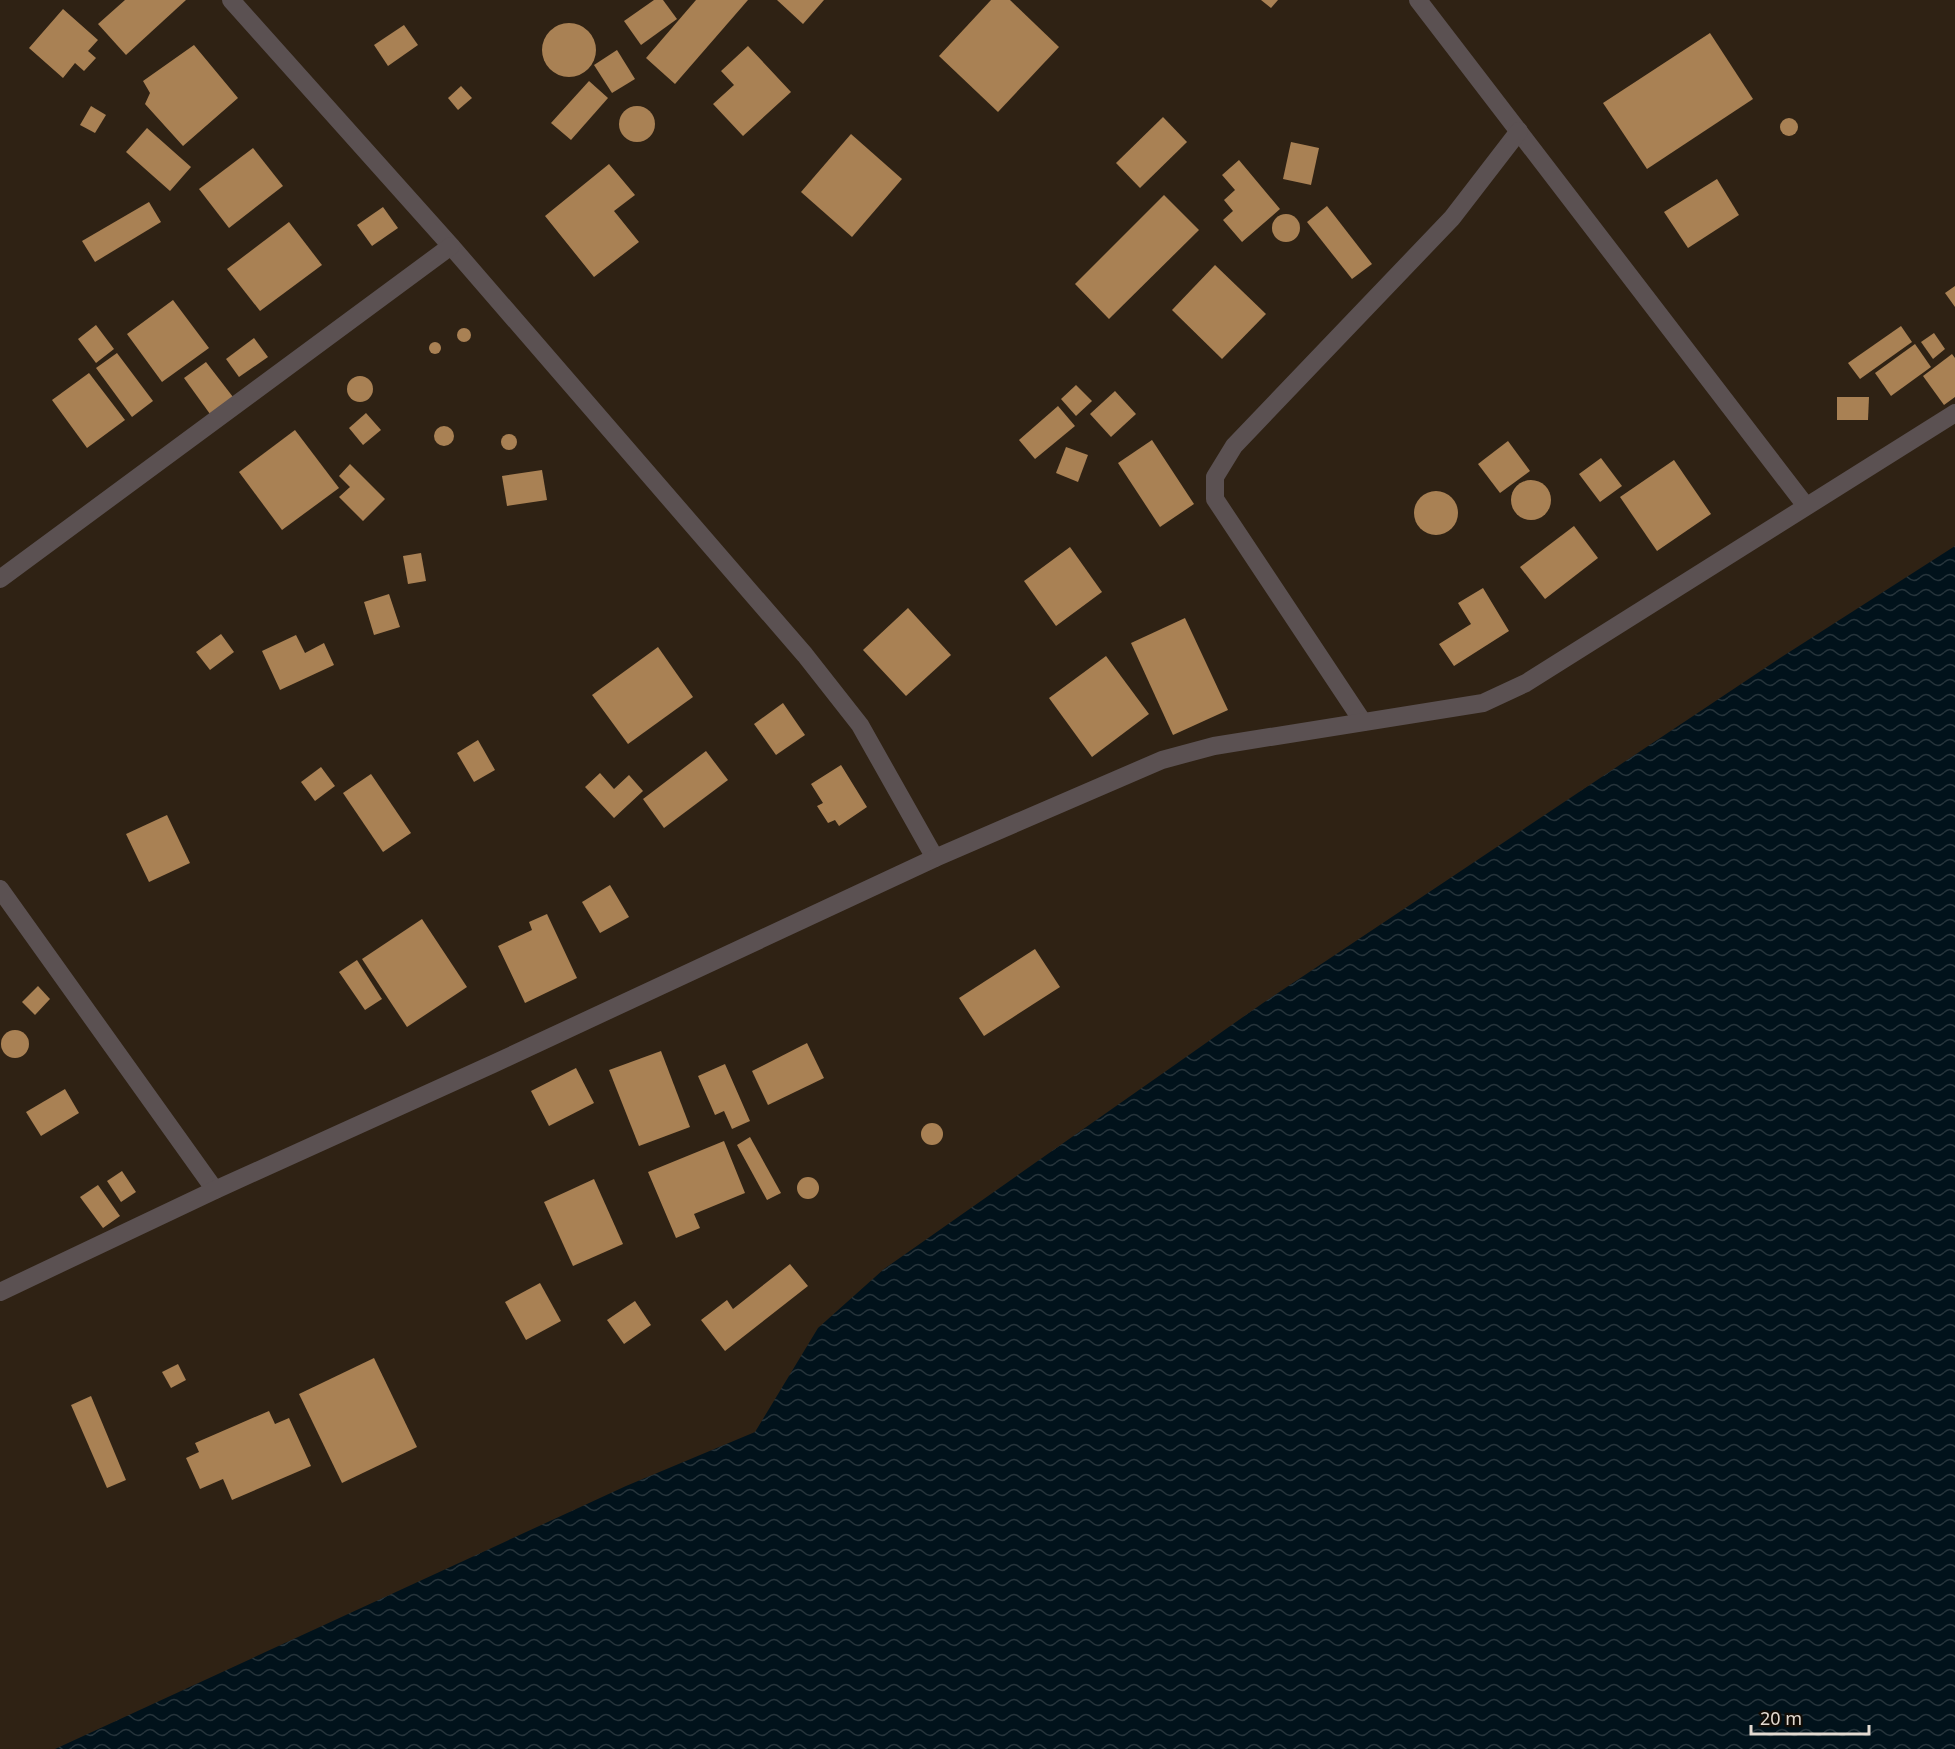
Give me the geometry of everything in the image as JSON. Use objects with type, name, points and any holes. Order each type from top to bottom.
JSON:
[{"type":"street","points":[[231,0],[451,246],[805,655],[860,724],[935,858]]},
{"type":"street","points":[[1418,0],[1806,506]]},
{"type":"street","points":[[1363,722],[1215,499],[1215,477],[1233,446],[1452,218],[1519,131]]},
{"type":"street","points":[[0,579],[451,246]]},
{"type":"street","points":[[0,1292],[215,1190],[493,1064],[935,858],[1162,760],[1214,747],[1483,703],[1515,688],[1955,413]]},
{"type":"street","points":[[0,889],[215,1190]]},
{"type":"water","points":[[1955,546],[1955,1749],[55,1749],[626,1486],[755,1432],[818,1328],[884,1269],[1263,1003],[1780,658]]},
{"type":"building","points":[[125,0],[186,0],[126,55],[98,24]]},
{"type":"building","points":[[654,0],[663,0],[677,19],[641,45],[624,21]]},
{"type":"building","points":[[696,0],[748,0],[675,84],[646,58]]},
{"type":"building","points":[[777,0],[824,0],[803,24]]},
{"type":"building","points":[[991,0],[1010,0],[1059,47],[998,112],[939,56]]},
{"type":"building","points":[[1261,0],[1278,0],[1271,8]]},
{"type":"building","points":[[63,9],[98,40],[88,51],[96,58],[84,71],[75,63],[63,78],[29,48]]},
{"type":"building","points":[[564,23],[574,23],[584,27],[592,35],[596,50],[592,65],[584,73],[574,77],[564,77],[554,73],[546,65],[542,55],[542,45],[546,35],[554,27]]},
{"type":"building","points":[[404,25],[418,45],[388,66],[374,45]]},
{"type":"building","points":[[1710,33],[1753,99],[1647,169],[1603,103]]},
{"type":"building","points":[[194,45],[238,98],[183,146],[145,104],[150,93],[143,81]]},
{"type":"building","points":[[748,46],[791,92],[743,136],[713,104],[734,85],[721,71]]},
{"type":"building","points":[[617,50],[635,79],[612,93],[594,65]]},
{"type":"building","points":[[589,81],[608,98],[571,140],[551,123]]},
{"type":"building","points":[[461,86],[472,98],[458,110],[448,98]]},
{"type":"building","points":[[91,106],[106,115],[95,133],[80,125]]},
{"type":"building","points":[[637,106],[649,112],[655,124],[649,136],[637,142],[625,136],[619,124],[625,112]]},
{"type":"building","points":[[1163,117],[1187,142],[1140,188],[1116,163]]},
{"type":"building","points":[[1785,118],[1793,118],[1798,123],[1796,134],[1785,136],[1780,131],[1780,123]]},
{"type":"building","points":[[147,128],[191,167],[170,191],[126,152]]},
{"type":"building","points":[[851,134],[902,179],[852,237],[801,192]]},
{"type":"building","points":[[1291,142],[1319,148],[1311,185],[1283,179]]},
{"type":"building","points":[[253,148],[283,186],[229,228],[199,189]]},
{"type":"building","points":[[1239,160],[1280,209],[1242,242],[1223,220],[1233,211],[1224,200],[1235,190],[1222,175]]},
{"type":"building","points":[[609,164],[635,195],[614,211],[639,242],[594,277],[545,216]]},
{"type":"building","points":[[1717,179],[1739,215],[1688,248],[1664,212]]},
{"type":"building","points":[[1164,195],[1199,230],[1109,319],[1075,284]]},
{"type":"building","points":[[149,202],[161,222],[95,262],[82,241]]},
{"type":"building","points":[[1327,206],[1372,264],[1352,279],[1307,222]]},
{"type":"building","points":[[383,207],[398,228],[372,246],[357,225]]},
{"type":"building","points":[[1286,214],[1296,218],[1300,228],[1296,238],[1286,242],[1276,238],[1272,228],[1276,218]]},
{"type":"building","points":[[289,222],[322,265],[260,311],[227,269]]},
{"type":"building","points":[[1215,265],[1266,314],[1222,359],[1172,310]]},
{"type":"building","points":[[1955,286],[1955,307],[1945,293]]},
{"type":"building","points":[[173,300],[209,348],[162,382],[127,334]]},
{"type":"building","points":[[96,325],[114,349],[96,363],[78,339]]},
{"type":"building","points":[[1901,326],[1912,342],[1860,379],[1848,363]]},
{"type":"building","points":[[461,328],[467,328],[471,335],[467,342],[461,342],[457,338],[457,332]]},
{"type":"building","points":[[1934,333],[1945,349],[1933,359],[1921,342]]},
{"type":"building","points":[[254,338],[268,357],[239,377],[226,359]]},
{"type":"building","points":[[435,342],[441,348],[435,354],[429,348]]},
{"type":"building","points":[[1915,344],[1931,367],[1891,396],[1875,373]]},
{"type":"building","points":[[117,353],[153,401],[132,417],[96,368]]},
{"type":"building","points":[[1952,354],[1955,358],[1955,397],[1944,405],[1923,376]]},
{"type":"building","points":[[206,362],[233,397],[210,414],[184,378]]},
{"type":"building","points":[[89,373],[125,420],[87,448],[52,400]]},
{"type":"building","points":[[360,376],[369,380],[373,389],[369,398],[360,402],[351,398],[347,389],[351,380]]},
{"type":"building","points":[[1076,385],[1092,401],[1076,416],[1061,399]]},
{"type":"building","points":[[1115,391],[1136,414],[1111,437],[1090,414]]},
{"type":"building","points":[[1837,397],[1869,397],[1868,420],[1837,420]]},
{"type":"building","points":[[1058,406],[1075,426],[1035,459],[1019,440]]},
{"type":"building","points":[[366,413],[381,430],[363,445],[349,428]]},
{"type":"building","points":[[440,426],[448,426],[454,432],[454,440],[448,446],[440,446],[434,440],[434,432]]},
{"type":"building","points":[[295,430],[339,488],[282,530],[239,472]]},
{"type":"building","points":[[506,434],[512,434],[517,442],[515,448],[506,450],[501,445],[501,439]]},
{"type":"building","points":[[1152,440],[1194,504],[1160,527],[1118,463]]},
{"type":"building","points":[[1508,441],[1530,471],[1500,493],[1478,464]]},
{"type":"building","points":[[1066,447],[1088,455],[1078,482],[1056,473]]},
{"type":"building","points":[[1601,458],[1622,486],[1600,502],[1579,474]]},
{"type":"building","points":[[1674,460],[1711,514],[1657,551],[1620,497]]},
{"type":"building","points":[[350,464],[385,499],[363,521],[339,497],[350,487],[339,476]]},
{"type":"building","points":[[542,470],[547,500],[507,506],[502,476]]},
{"type":"building","points":[[1531,480],[1545,486],[1551,500],[1545,514],[1531,520],[1517,514],[1511,500],[1517,486]]},
{"type":"building","points":[[1436,491],[1451,498],[1458,513],[1451,528],[1436,535],[1421,528],[1414,513],[1421,498]]},
{"type":"building","points":[[1574,526],[1598,558],[1545,599],[1520,567]]},
{"type":"building","points":[[1070,547],[1102,592],[1056,626],[1024,581]]},
{"type":"building","points":[[421,553],[426,581],[408,584],[403,556]]},
{"type":"building","points":[[1483,588],[1509,631],[1454,666],[1439,644],[1471,624],[1458,603]]},
{"type":"building","points":[[389,594],[400,627],[374,635],[364,602]]},
{"type":"building","points":[[908,608],[951,655],[906,696],[863,650]]},
{"type":"building","points":[[1185,618],[1228,710],[1173,735],[1131,643]]},
{"type":"building","points":[[221,634],[234,652],[210,670],[196,652]]},
{"type":"building","points":[[296,635],[305,653],[324,643],[334,665],[280,690],[262,651]]},
{"type":"building","points":[[658,647],[693,697],[628,744],[592,695]]},
{"type":"building","points":[[1106,656],[1149,714],[1092,757],[1049,698]]},
{"type":"building","points":[[783,703],[805,735],[776,755],[754,724]]},
{"type":"building","points":[[478,740],[495,770],[474,782],[457,753]]},
{"type":"building","points":[[706,751],[728,780],[664,828],[643,799]]},
{"type":"building","points":[[841,765],[867,807],[839,826],[835,820],[828,823],[817,806],[823,803],[811,784]]},
{"type":"building","points":[[321,767],[335,786],[315,801],[301,782]]},
{"type":"building","points":[[600,773],[614,789],[629,775],[643,791],[614,818],[585,787]]},
{"type":"building","points":[[371,774],[411,833],[383,852],[343,793]]},
{"type":"building","points":[[167,815],[190,863],[149,882],[126,834]]},
{"type":"building","points":[[610,885],[629,917],[600,933],[582,902]]},
{"type":"building","points":[[547,914],[577,978],[525,1003],[498,946],[532,930],[529,922]]},
{"type":"building","points":[[422,919],[467,987],[407,1027],[362,959]]},
{"type":"building","points":[[1035,949],[1060,987],[984,1036],[959,998]]},
{"type":"building","points":[[357,960],[382,999],[365,1010],[339,972]]},
{"type":"building","points":[[38,986],[50,999],[35,1015],[22,1002]]},
{"type":"building","points":[[15,1030],[25,1034],[29,1044],[25,1054],[15,1058],[5,1054],[1,1044],[5,1034]]},
{"type":"building","points":[[807,1043],[824,1078],[768,1105],[752,1071]]},
{"type":"building","points":[[661,1051],[690,1127],[639,1146],[609,1070]]},
{"type":"building","points":[[725,1064],[750,1121],[732,1129],[724,1111],[715,1115],[698,1076]]},
{"type":"building","points":[[576,1068],[594,1103],[549,1126],[531,1091]]},
{"type":"building","points":[[65,1089],[79,1113],[41,1136],[26,1112]]},
{"type":"building","points":[[932,1123],[940,1126],[943,1134],[940,1142],[932,1145],[924,1142],[921,1134],[924,1126]]},
{"type":"building","points":[[750,1137],[781,1193],[767,1200],[737,1145]]},
{"type":"building","points":[[724,1141],[745,1193],[694,1214],[700,1228],[676,1238],[648,1172]]},
{"type":"building","points":[[122,1171],[136,1192],[121,1202],[107,1181]]},
{"type":"building","points":[[808,1177],[816,1180],[819,1188],[816,1196],[808,1199],[800,1196],[797,1188],[800,1180]]},
{"type":"building","points":[[594,1179],[623,1244],[573,1266],[544,1202]]},
{"type":"building","points":[[98,1185],[120,1216],[103,1228],[80,1197]]},
{"type":"building","points":[[790,1264],[808,1286],[725,1351],[701,1320],[727,1300],[733,1309]]},
{"type":"building","points":[[540,1283],[561,1321],[526,1340],[505,1302]]},
{"type":"building","points":[[635,1301],[651,1325],[624,1344],[607,1320]]},
{"type":"building","points":[[374,1358],[417,1447],[342,1483],[299,1394]]},
{"type":"building","points":[[178,1364],[186,1380],[171,1388],[162,1372]]},
{"type":"building","points":[[91,1396],[126,1480],[107,1488],[71,1405]]},
{"type":"building","points":[[269,1411],[275,1424],[289,1418],[311,1466],[232,1500],[223,1479],[200,1489],[186,1458],[199,1452],[195,1443]]}]
